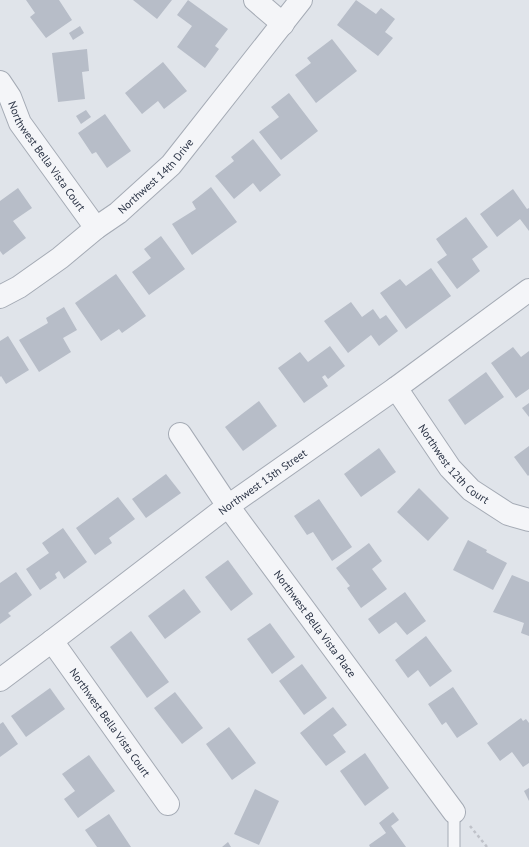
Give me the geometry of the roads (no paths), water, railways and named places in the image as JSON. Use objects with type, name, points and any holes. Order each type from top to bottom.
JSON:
[{"type":"street","points":[[255,0],[283,24]]},
{"type":"street","name":"Northwest 14th Drive","points":[[0,297],[19,287],[60,258],[96,228],[118,213],[171,165],[301,0]]},
{"type":"street","name":"Northwest Bella Vista Court","points":[[0,82],[10,97],[20,123],[96,228]]},
{"type":"street","name":"Northwest 13th Street","points":[[0,680],[52,642],[228,506],[396,388],[529,290]]},
{"type":"street","name":"Northwest 12th Court","points":[[396,388],[450,468],[470,490],[508,514],[529,520]]},
{"type":"street","name":"Northwest Bella Vista Place","points":[[180,434],[228,506],[454,812]]},
{"type":"street","name":"Northwest Bella Vista Court","points":[[52,642],[168,804]]},
{"type":"lane","points":[[454,812],[454,847]]}]
